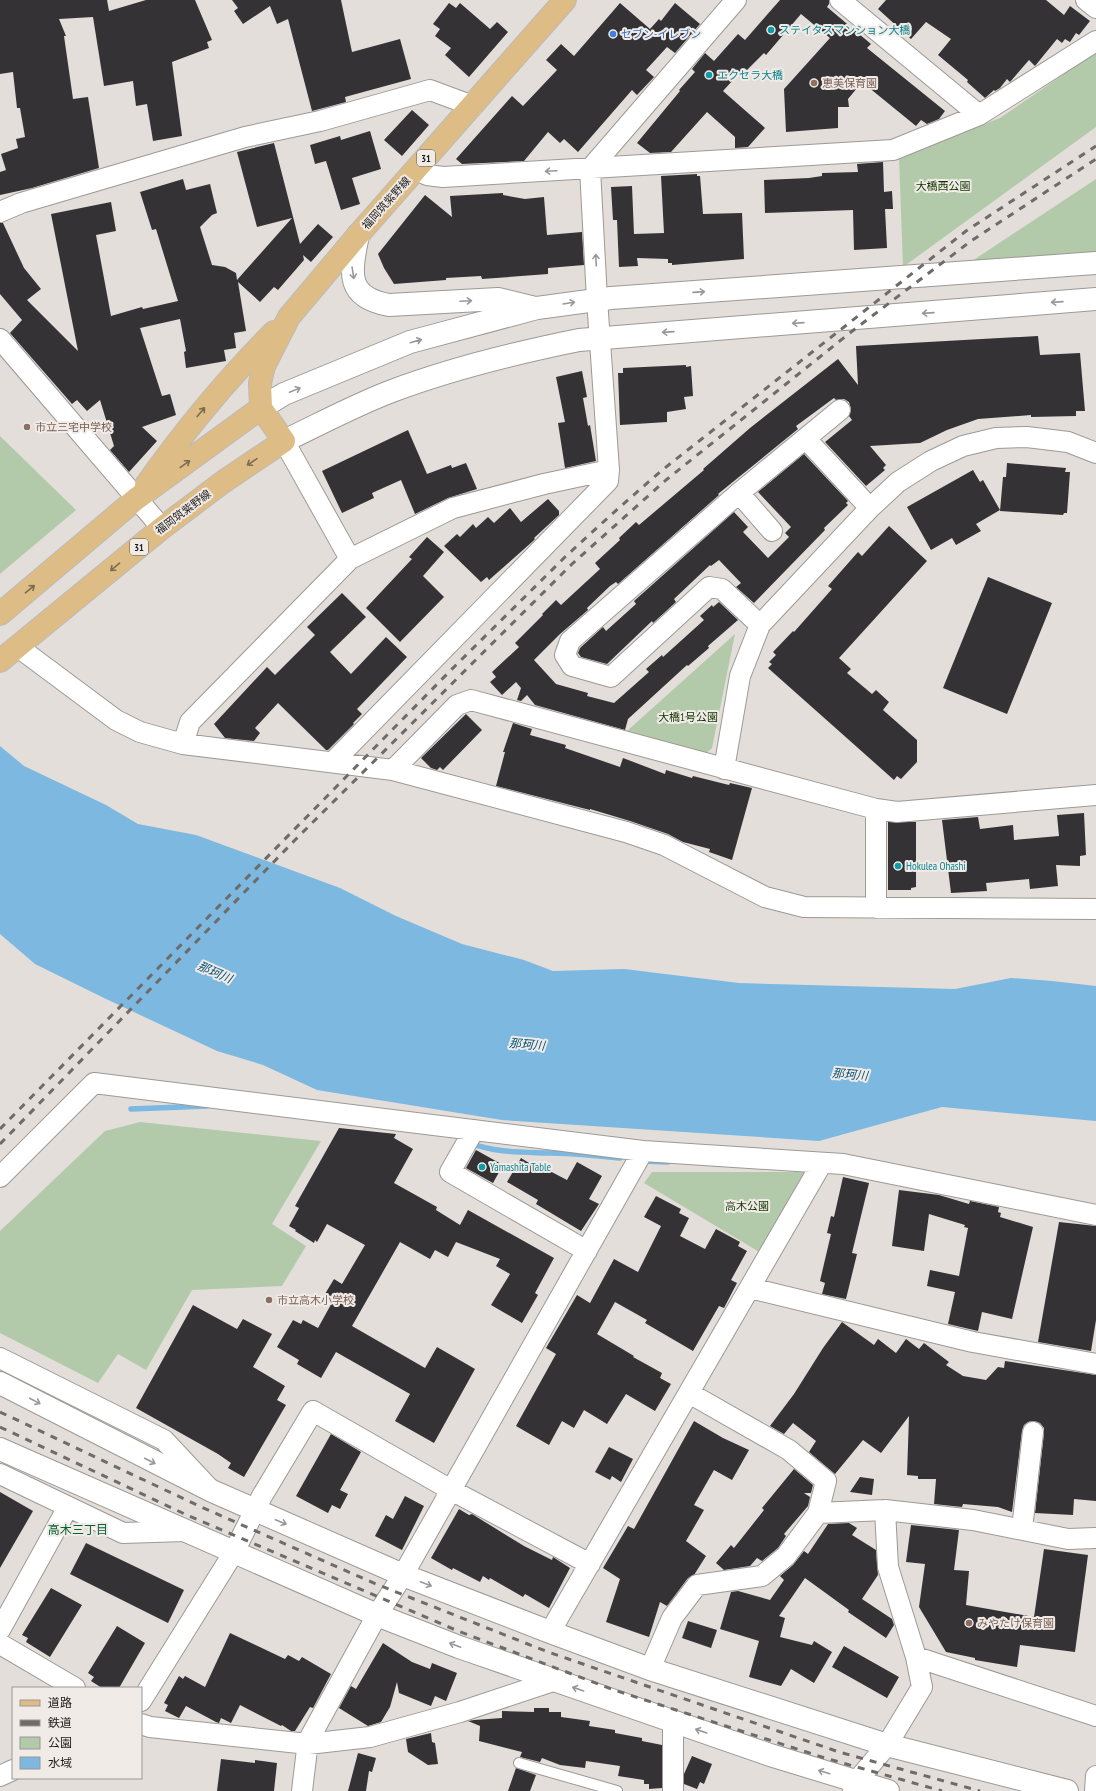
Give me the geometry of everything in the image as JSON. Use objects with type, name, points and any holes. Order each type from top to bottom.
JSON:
[{"type":"main road","name":"福岡筑紫野線","points":[[261,408],[260,383],[264,366],[289,318],[358,235],[565,0]]},
{"type":"main road","points":[[136,500],[181,436],[243,364],[289,318]]},
{"type":"main road","points":[[0,614],[136,500],[261,408],[284,440]]},
{"type":"main road","name":"福岡筑紫野線","points":[[0,661],[162,528],[223,482],[284,440]]},
{"type":"street","points":[[840,0],[979,115]]},
{"type":"street","points":[[1086,0],[1096,8]]},
{"type":"street","points":[[333,762],[608,481],[609,470],[602,357],[599,338],[590,169],[733,1]]},
{"type":"street","points":[[416,170],[427,175],[443,177],[893,150],[979,115],[1096,41]]},
{"type":"street","points":[[0,212],[21,203],[245,137],[320,121],[430,90],[473,106]]},
{"type":"street","points":[[358,235],[352,269],[355,283],[360,294],[375,303],[389,306],[498,299],[537,308]]},
{"type":"street","points":[[261,408],[284,394],[410,342],[537,308],[597,299],[1096,263]]},
{"type":"street","points":[[350,559],[284,440],[391,392],[446,372],[514,353],[579,340],[1096,299]]},
{"type":"street","points":[[0,339],[136,500],[162,528]]},
{"type":"street","points":[[760,625],[722,589],[709,587],[611,677],[572,666],[565,655],[570,641],[739,493],[840,410]]},
{"type":"street","points":[[724,769],[740,676],[760,625],[870,508],[898,482],[931,461],[963,446],[996,438],[1027,437],[1068,442],[1096,453]]},
{"type":"street","points":[[806,439],[870,508]]},
{"type":"street","points":[[183,744],[190,722],[350,559],[453,508],[544,484],[609,470]]},
{"type":"street","points":[[739,493],[772,531]]},
{"type":"street","points":[[18,647],[116,720],[140,732],[183,744],[393,770],[626,832],[664,845],[765,897],[804,907],[1096,910]]},
{"type":"street","points":[[393,770],[457,705],[471,700],[876,809],[897,812],[1096,795]]},
{"type":"street","points":[[876,809],[876,908]]},
{"type":"street","points":[[0,1177],[94,1083],[643,1151],[843,1164],[1096,1215]]},
{"type":"street","points":[[474,1130],[450,1172],[587,1251]]},
{"type":"street","points":[[302,1791],[308,1744],[377,1614],[403,1575],[643,1151]]},
{"type":"street","points":[[550,1632],[822,1163]]},
{"type":"street","points":[[750,1288],[892,1324],[973,1342],[1096,1364]]},
{"type":"street","points":[[0,1358],[164,1440],[212,1491]]},
{"type":"street","points":[[0,1383],[212,1491],[403,1575],[550,1632],[650,1669],[887,1745],[1067,1791]]},
{"type":"street","points":[[650,1669],[672,1618],[697,1585],[762,1576],[786,1556],[818,1513],[826,1481],[789,1450],[689,1393]]},
{"type":"street","points":[[142,1699],[234,1552],[254,1510],[313,1410],[451,1490],[590,1564]]},
{"type":"street","points":[[1022,1529],[1033,1432]]},
{"type":"street","points":[[0,1449],[377,1614],[459,1647],[553,1681],[770,1755],[854,1787],[888,1791]]},
{"type":"street","points":[[0,1474],[123,1533],[185,1531]]},
{"type":"street","points":[[0,1630],[68,1507]]},
{"type":"street","points":[[818,1513],[885,1510],[973,1520],[1068,1539],[1096,1538]]},
{"type":"street","points":[[854,1787],[887,1745],[922,1687],[916,1657],[888,1567],[885,1510]]},
{"type":"street","points":[[0,1644],[73,1687]]},
{"type":"street","points":[[916,1657],[1096,1716]]},
{"type":"street","points":[[142,1724],[150,1727],[308,1744],[370,1737],[460,1712],[553,1681]]},
{"type":"street","points":[[672,1722],[673,1791]]},
{"type":"street","points":[[0,1776],[12,1770]]},
{"type":"street","points":[[1095,1791],[1096,1776]]},
{"type":"lane","points":[[519,1763],[617,1791]]},
{"type":"green space","name":"大橋西公園","points":[[1096,52],[1096,127],[903,267],[899,157],[1000,118]]},
{"type":"green space","points":[[1096,179],[1096,254],[960,269]]},
{"type":"green space","points":[[0,436],[76,510],[0,574]]},
{"type":"green space","name":"大橋1号公園","points":[[735,634],[712,748],[705,754],[627,731]]},
{"type":"green space","points":[[140,1122],[321,1141],[272,1224],[306,1246],[282,1286],[192,1290],[146,1370],[118,1354],[98,1383],[0,1333],[0,1231],[105,1131]]},
{"type":"green space","name":"高木公園","points":[[652,1172],[806,1172],[761,1253],[644,1183]]},
{"type":"water","name":"那珂川","points":[[0,746],[24,766],[106,805],[138,824],[196,835],[340,888],[396,916],[462,944],[524,960],[553,971],[624,969],[739,983],[955,989],[1011,978],[1096,986],[1096,1121],[942,1107],[819,1141],[502,1120],[317,1090],[263,1065],[217,1051],[104,998],[35,964],[0,934]]},
{"type":"building","points":[[0,0],[107,0],[109,11],[146,0],[195,0],[212,40],[207,42],[209,48],[172,62],[182,136],[153,141],[147,104],[136,106],[133,81],[104,86],[93,17],[59,19],[66,36],[64,36],[73,99],[88,97],[99,168],[32,188],[0,195],[0,172],[6,170],[1,154],[18,148],[16,139],[25,137],[20,108],[17,108],[13,72],[0,74]]},
{"type":"building","points":[[232,0],[341,0],[352,52],[400,39],[411,79],[345,97],[346,102],[312,111],[288,19],[277,24],[270,6],[243,24],[234,11],[238,8]]},
{"type":"building","points":[[780,0],[829,0],[827,7],[871,44],[867,48],[945,111],[939,119],[927,124],[921,120],[916,126],[862,82],[848,99],[849,107],[838,107],[838,128],[786,132],[784,89],[830,38],[801,14],[766,55],[764,53],[747,70],[744,68],[723,91],[765,128],[748,147],[735,148],[735,137],[707,112],[671,152],[650,153],[637,143],[695,72],[692,69],[705,53],[714,61],[738,34],[745,40]]},
{"type":"building","points":[[886,0],[1046,0],[1064,15],[1070,6],[1090,21],[1079,35],[1076,33],[1070,42],[1065,39],[1062,43],[1057,39],[1035,66],[1029,60],[1010,82],[1007,79],[1000,88],[995,91],[994,90],[985,98],[967,82],[968,80],[938,55],[951,39],[926,22],[911,39],[878,9]]},
{"type":"building","points":[[449,3],[456,8],[460,3],[490,29],[497,22],[508,32],[469,77],[445,55],[451,48],[435,36],[440,29],[433,24]]},
{"type":"building","points":[[620,3],[650,29],[659,19],[661,21],[675,3],[700,24],[675,53],[667,47],[646,70],[654,77],[637,95],[632,90],[578,152],[564,139],[560,143],[548,132],[524,161],[462,164],[456,159],[512,96],[523,106],[557,70],[546,60],[561,44],[574,56]]},
{"type":"building","points":[[412,110],[429,125],[402,156],[384,140]]},
{"type":"building","points":[[370,131],[381,169],[352,178],[360,204],[341,210],[326,161],[315,164],[310,145],[340,136],[341,140]]},
{"type":"building","points":[[274,143],[300,244],[318,224],[333,237],[311,262],[303,255],[304,260],[278,290],[274,287],[260,302],[238,282],[246,331],[234,333],[236,348],[224,350],[226,361],[186,368],[184,352],[186,351],[180,319],[140,328],[162,396],[170,394],[176,415],[142,427],[157,441],[129,472],[110,450],[114,446],[100,400],[87,411],[77,400],[72,404],[10,333],[22,320],[0,294],[0,223],[3,223],[24,268],[41,289],[27,300],[78,351],[51,214],[111,202],[116,231],[96,235],[111,316],[142,307],[143,309],[178,301],[156,229],[152,230],[140,192],[183,179],[186,190],[210,184],[217,213],[212,215],[200,227],[212,265],[225,267],[236,273],[237,280],[292,218],[257,227],[237,152]]},
{"type":"building","points":[[883,162],[884,192],[892,191],[893,209],[885,209],[887,248],[854,250],[853,210],[765,213],[764,180],[809,178],[822,176],[822,173],[858,172],[857,164]]},
{"type":"building","points":[[697,174],[697,176],[700,176],[703,214],[742,213],[744,259],[672,265],[672,263],[668,263],[668,259],[637,258],[638,266],[619,267],[617,220],[613,220],[611,187],[632,186],[634,234],[664,233],[661,176]]},
{"type":"building","points":[[503,193],[503,195],[525,199],[544,197],[547,235],[582,232],[584,265],[548,268],[548,274],[482,279],[481,276],[446,278],[446,280],[394,284],[384,268],[378,254],[425,195],[452,217],[450,196]]},
{"type":"building","points":[[1038,336],[1040,355],[1080,353],[1085,411],[1076,411],[1076,416],[1031,417],[1031,415],[978,419],[947,430],[920,443],[870,446],[886,465],[883,468],[885,470],[866,486],[825,442],[852,420],[849,416],[851,409],[849,402],[844,399],[836,400],[834,398],[796,426],[798,429],[718,494],[719,495],[618,584],[616,582],[610,586],[587,608],[588,610],[560,634],[534,660],[556,684],[588,693],[587,696],[614,703],[649,672],[646,669],[662,655],[663,657],[704,620],[700,616],[712,605],[713,607],[719,602],[738,620],[708,646],[709,648],[688,666],[687,665],[628,719],[625,730],[535,705],[527,695],[521,701],[517,700],[521,688],[516,682],[502,695],[490,682],[496,677],[492,672],[519,647],[515,643],[556,600],[561,605],[600,569],[595,563],[620,540],[619,538],[636,522],[639,525],[704,470],[703,469],[750,428],[838,359],[858,385],[856,346]]},
{"type":"building","points":[[686,365],[686,367],[691,366],[693,396],[684,397],[686,409],[667,412],[667,422],[620,425],[618,373],[623,373],[623,368]]},
{"type":"building","points":[[582,371],[587,397],[583,398],[588,426],[590,425],[596,461],[565,468],[558,423],[565,422],[556,377]]},
{"type":"building","points":[[408,430],[427,474],[451,465],[452,468],[466,463],[477,489],[448,498],[415,514],[401,480],[372,493],[374,498],[342,513],[322,471]]},
{"type":"building","points":[[804,454],[848,501],[846,503],[848,505],[824,528],[825,530],[754,603],[736,587],[741,583],[719,560],[711,566],[710,565],[674,599],[676,602],[653,623],[652,621],[607,664],[581,657],[578,653],[580,648],[603,627],[606,631],[636,604],[634,601],[734,512],[748,527],[743,532],[768,558],[789,537],[785,533],[791,527],[758,492]]},
{"type":"building","points":[[1007,463],[1066,468],[1065,472],[1070,472],[1067,513],[1064,513],[1063,515],[1000,511],[1003,477],[1006,477]]},
{"type":"building","points":[[973,470],[980,482],[983,480],[1000,510],[976,524],[981,531],[956,545],[952,538],[931,550],[907,507]]},
{"type":"building","points":[[548,499],[559,511],[559,515],[534,538],[535,539],[532,542],[489,580],[487,577],[481,582],[444,546],[457,534],[460,537],[473,524],[476,528],[488,517],[494,523],[510,508],[521,522]]},
{"type":"building","points":[[889,526],[927,561],[839,658],[851,669],[847,673],[872,694],[876,690],[889,702],[883,710],[917,740],[917,762],[901,779],[897,776],[894,780],[768,668],[772,664],[769,662],[776,655],[773,652],[793,631],[794,632],[832,589],[828,586],[858,552],[862,556]]},
{"type":"building","points":[[427,537],[444,552],[423,576],[444,597],[400,642],[366,608],[412,559],[409,557]]},
{"type":"building","points":[[988,577],[1052,603],[1007,714],[943,688]]},
{"type":"building","points":[[342,593],[366,617],[330,652],[351,674],[386,637],[407,657],[357,709],[362,714],[353,723],[354,724],[328,750],[326,750],[278,703],[255,728],[260,733],[254,741],[225,738],[214,724],[267,667],[275,675],[315,635],[307,627]]},
{"type":"building","points":[[466,714],[482,730],[443,770],[440,767],[437,770],[431,768],[421,758]]},
{"type":"building","points":[[513,723],[532,729],[530,735],[566,745],[565,748],[620,767],[623,758],[665,774],[666,770],[692,778],[693,776],[729,785],[730,783],[752,788],[732,860],[709,852],[710,849],[683,842],[668,834],[630,821],[590,809],[496,786],[505,752],[503,752]]},
{"type":"building","points":[[1084,813],[1086,855],[1080,856],[1080,866],[1056,865],[1058,886],[1030,889],[1029,879],[986,883],[987,891],[951,893],[942,820],[978,817],[980,829],[1013,825],[1014,840],[1059,836],[1057,815]]},
{"type":"building","name":"Hokulea Ohashi","points":[[888,822],[916,822],[916,887],[911,888],[911,890],[888,890]]},
{"type":"building","points":[[339,1128],[396,1134],[394,1138],[413,1149],[394,1183],[437,1207],[436,1210],[460,1225],[468,1210],[554,1258],[535,1293],[538,1295],[522,1323],[491,1305],[510,1274],[496,1266],[500,1259],[456,1242],[448,1257],[435,1250],[430,1259],[400,1242],[352,1326],[425,1368],[437,1347],[475,1369],[434,1443],[395,1421],[410,1394],[336,1352],[321,1378],[297,1364],[299,1360],[277,1347],[293,1320],[301,1324],[303,1320],[318,1328],[334,1299],[325,1294],[334,1279],[342,1284],[365,1245],[327,1224],[317,1242],[315,1240],[314,1243],[289,1226],[299,1208],[295,1206]]},
{"type":"building","name":"Yamashita Table","points":[[476,1150],[503,1165],[493,1183],[466,1168]]},
{"type":"building","points":[[521,1158],[542,1171],[544,1168],[567,1180],[577,1162],[602,1176],[589,1199],[599,1204],[581,1231],[536,1204],[538,1200],[507,1182]]},
{"type":"building","points":[[843,1177],[869,1183],[852,1253],[857,1254],[846,1299],[822,1294],[825,1283],[820,1281],[831,1234],[827,1233],[831,1216],[834,1217]]},
{"type":"building","points":[[899,1190],[939,1195],[969,1204],[970,1201],[999,1207],[998,1212],[1001,1213],[1000,1217],[1033,1227],[1012,1319],[982,1312],[978,1331],[948,1324],[955,1292],[927,1286],[930,1270],[959,1276],[968,1228],[964,1227],[965,1225],[929,1214],[924,1251],[892,1246]]},
{"type":"building","points":[[656,1196],[681,1209],[679,1213],[689,1218],[680,1236],[705,1249],[716,1229],[740,1242],[738,1246],[747,1251],[731,1280],[737,1283],[724,1308],[719,1306],[693,1351],[645,1323],[647,1320],[615,1302],[597,1334],[634,1356],[633,1357],[662,1373],[660,1378],[671,1384],[655,1411],[626,1394],[607,1424],[584,1410],[574,1428],[562,1421],[549,1445],[516,1426],[556,1354],[546,1348],[577,1295],[590,1303],[614,1259],[638,1272],[661,1226],[644,1217]]},
{"type":"building","points":[[1059,1222],[1096,1226],[1096,1320],[1091,1351],[1038,1342]]},
{"type":"building","points":[[193,1305],[237,1329],[243,1319],[272,1334],[253,1367],[285,1386],[277,1400],[286,1405],[244,1477],[228,1468],[231,1463],[218,1454],[136,1408]]},
{"type":"building","points":[[842,1322],[874,1345],[878,1339],[896,1353],[906,1339],[919,1349],[924,1343],[949,1362],[946,1365],[963,1376],[986,1380],[998,1367],[1004,1368],[1005,1361],[1096,1375],[1096,1501],[1074,1499],[1073,1515],[1035,1513],[1044,1428],[1040,1423],[1034,1421],[1028,1422],[1024,1425],[1022,1431],[1012,1512],[998,1507],[963,1504],[962,1507],[934,1504],[936,1479],[918,1479],[918,1476],[907,1475],[909,1416],[881,1453],[863,1440],[835,1474],[809,1452],[816,1441],[793,1423],[784,1434],[770,1426],[794,1394],[823,1348]]},
{"type":"building","points":[[694,1421],[723,1438],[749,1450],[732,1480],[714,1470],[694,1505],[704,1510],[686,1541],[706,1556],[694,1575],[688,1578],[667,1606],[660,1602],[649,1637],[606,1622],[620,1579],[603,1568],[628,1526],[634,1529]]},
{"type":"building","points":[[331,1434],[361,1452],[340,1490],[348,1494],[340,1509],[332,1505],[328,1513],[296,1496]]},
{"type":"building","points":[[609,1447],[633,1459],[621,1482],[612,1476],[610,1480],[595,1472]]},
{"type":"building","points":[[794,1469],[813,1485],[811,1493],[804,1493],[810,1497],[808,1506],[784,1534],[786,1536],[778,1548],[762,1561],[757,1558],[750,1566],[724,1570],[716,1563],[731,1545],[734,1548],[764,1510],[762,1508]]},
{"type":"building","points":[[860,1477],[874,1479],[872,1495],[850,1492]]},
{"type":"building","points":[[0,1492],[33,1511],[0,1568]]},
{"type":"building","points":[[405,1496],[424,1506],[402,1550],[375,1536],[386,1515],[393,1519]]},
{"type":"building","points":[[459,1509],[469,1515],[472,1514],[524,1546],[552,1560],[553,1557],[570,1568],[549,1608],[525,1594],[523,1597],[490,1578],[489,1580],[483,1576],[480,1582],[453,1568],[452,1570],[431,1558]]},
{"type":"building","points":[[849,1523],[857,1528],[852,1535],[876,1550],[878,1575],[862,1599],[892,1619],[894,1625],[886,1638],[848,1612],[849,1610],[805,1578],[779,1616],[785,1618],[780,1637],[812,1645],[814,1641],[832,1652],[814,1683],[791,1669],[781,1686],[749,1677],[759,1641],[720,1629],[731,1592],[738,1591],[770,1600],[784,1580],[780,1576],[793,1565],[804,1551],[808,1554],[828,1524]]},
{"type":"building","points":[[911,1525],[959,1530],[954,1570],[969,1571],[966,1605],[1034,1617],[1044,1549],[1088,1555],[1075,1652],[1020,1645],[1017,1667],[975,1660],[975,1658],[946,1652],[919,1607],[925,1564],[906,1562]]},
{"type":"building","points":[[86,1543],[184,1590],[168,1623],[70,1574]]},
{"type":"building","points":[[51,1588],[82,1605],[50,1657],[26,1642],[28,1638],[22,1635]]},
{"type":"building","points":[[688,1621],[717,1630],[711,1648],[682,1638]]},
{"type":"building","points":[[117,1626],[145,1643],[120,1687],[100,1687],[91,1681],[94,1677],[88,1673]]},
{"type":"building","points":[[230,1633],[285,1659],[288,1655],[299,1661],[302,1657],[331,1674],[313,1708],[310,1707],[295,1731],[291,1731],[282,1725],[281,1726],[240,1705],[231,1723],[221,1718],[219,1723],[216,1722],[186,1706],[179,1718],[165,1711],[168,1705],[164,1703],[179,1676],[183,1679],[185,1676],[205,1687]]},
{"type":"building","points":[[383,1643],[412,1662],[430,1669],[432,1663],[457,1673],[446,1701],[435,1696],[431,1706],[399,1693],[397,1682],[390,1707],[381,1722],[368,1726],[339,1708],[351,1686],[356,1689]]},
{"type":"building","points":[[844,1646],[899,1677],[887,1698],[832,1667]]},
{"type":"building","points":[[534,1708],[549,1708],[549,1712],[561,1712],[561,1717],[590,1721],[589,1726],[615,1730],[615,1733],[642,1738],[642,1741],[662,1745],[662,1788],[649,1789],[649,1784],[644,1784],[644,1780],[618,1776],[620,1766],[586,1761],[585,1768],[560,1765],[542,1758],[540,1762],[520,1757],[522,1752],[479,1741],[480,1726],[468,1721],[502,1718],[502,1711],[534,1712]]},
{"type":"building","points":[[431,1733],[432,1742],[435,1743],[438,1764],[428,1765],[408,1752],[406,1739]]},
{"type":"building","points":[[358,1753],[376,1758],[372,1772],[369,1771],[366,1791],[348,1791]]},
{"type":"building","points":[[692,1756],[712,1764],[704,1784],[700,1782],[697,1789],[684,1784],[684,1774]]},
{"type":"building","points":[[221,1759],[255,1763],[255,1760],[277,1763],[274,1791],[217,1791]]},
{"type":"building","points":[[516,1768],[536,1775],[530,1791],[508,1791]]},
{"type":"waterway","points":[[131,1109],[207,1106]]},
{"type":"waterway","points":[[470,1143],[490,1149],[509,1151],[620,1158]]},
{"type":"waterway","points":[[642,1161],[668,1162]]},
{"type":"railway","points":[[0,1129],[451,670],[566,556],[612,514],[661,471],[966,231],[1096,146]]},
{"type":"railway","points":[[0,1144],[295,840],[572,564],[666,480],[851,332],[971,241],[1096,159]]},
{"type":"railway","points":[[0,1412],[199,1506],[376,1584],[548,1652],[839,1752],[980,1791]]},
{"type":"railway","points":[[0,1427],[189,1516],[458,1631],[614,1690],[825,1758],[942,1791]]},
{"type":"place","name":"ステイタスマンション大橋","points":[[771,30]]},
{"type":"place","name":"セブン-イレブン","points":[[613,34]]},
{"type":"place","name":"エクセラ大橋","points":[[709,75]]},
{"type":"place","name":"恵美保育園","points":[[814,83]]},
{"type":"place","name":"市立三宅中学校","points":[[27,427]]},
{"type":"place","name":"Hokulea Ohashi","points":[[898,866]]},
{"type":"place","name":"Yamashita Table","points":[[482,1167]]},
{"type":"place","name":"市立高木小学校","points":[[269,1300]]},
{"type":"place","name":"みやたけ保育園","points":[[969,1623]]},
{"type":"district","name":"高木三丁目","points":[[78,1529]]}]
